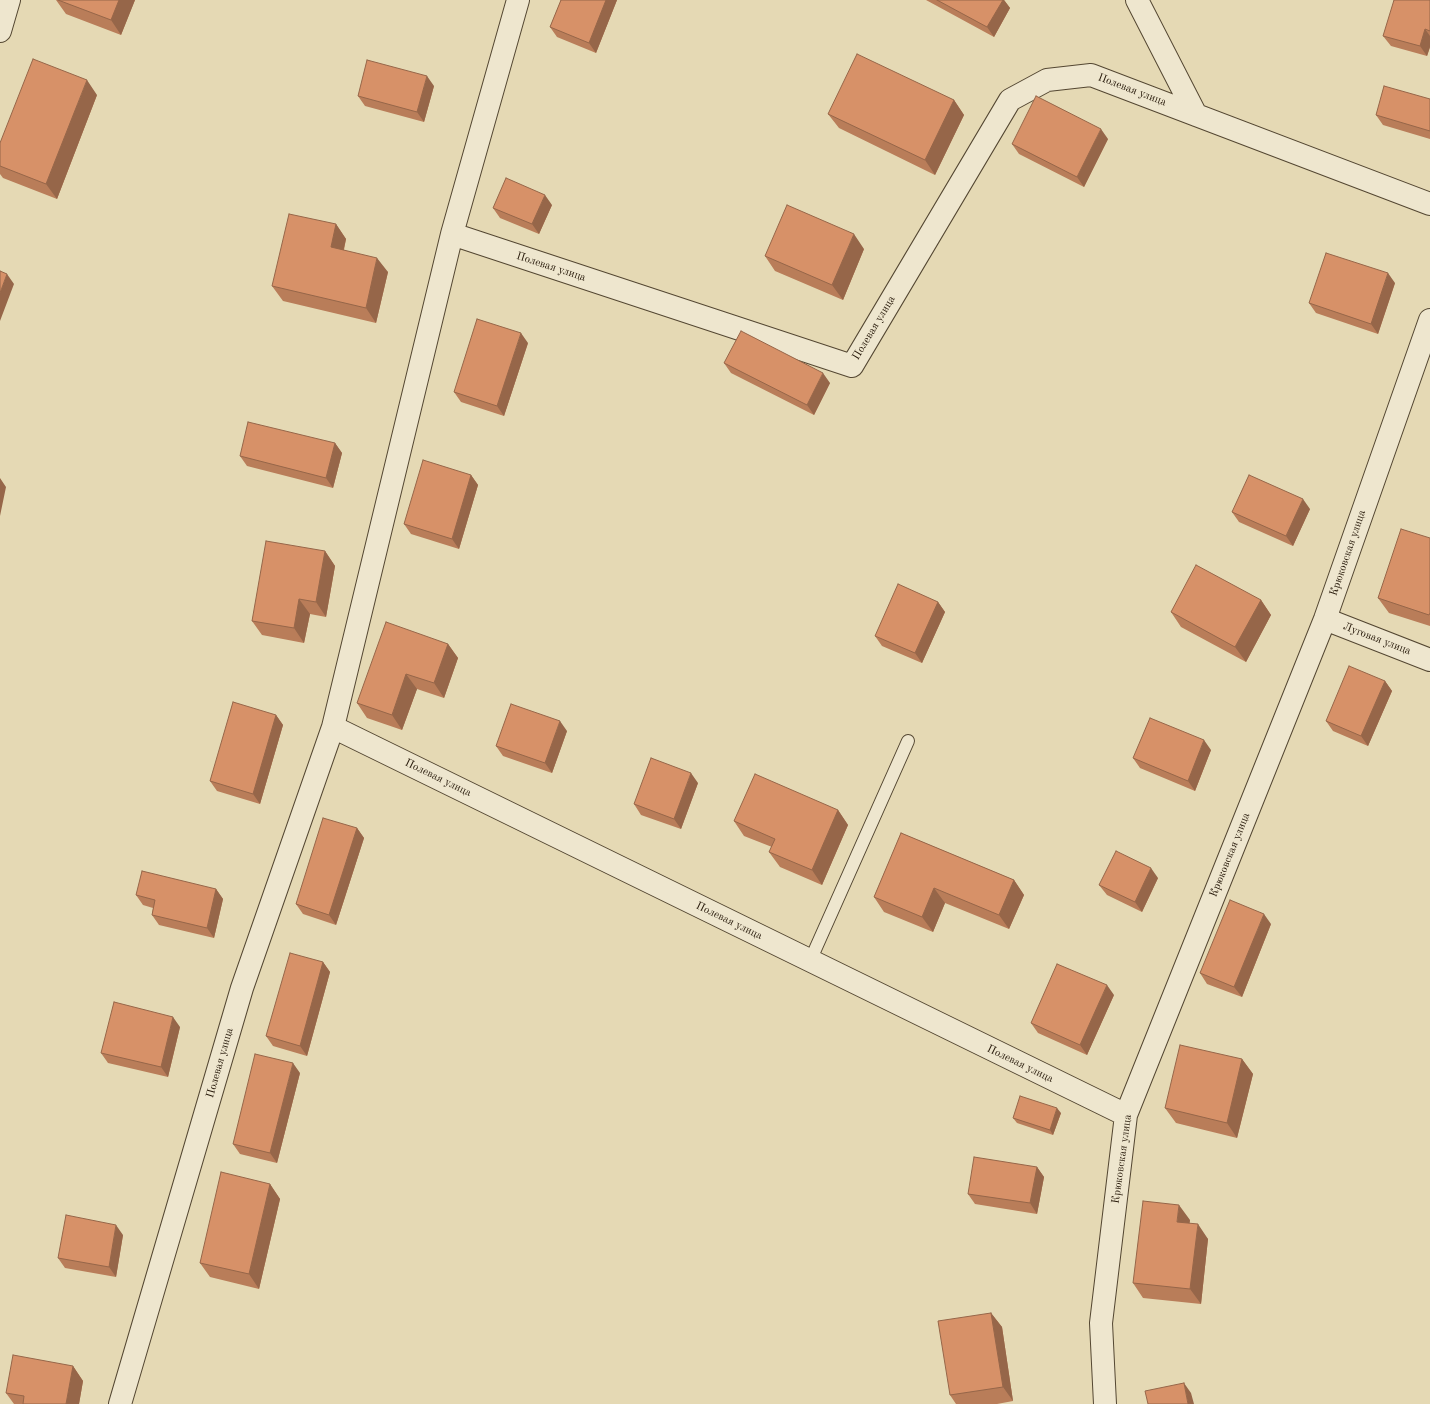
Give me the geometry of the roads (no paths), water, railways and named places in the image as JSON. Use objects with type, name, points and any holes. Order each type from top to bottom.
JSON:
[{"type":"street","points":[[0,31],[9,0]]},
{"type":"street","name":"Полевая улица","points":[[120,1404],[242,988],[333,727],[452,234],[518,0]]},
{"type":"street","points":[[1137,0],[1196,115]]},
{"type":"street","name":"Полевая улица","points":[[452,234],[852,366],[1010,100],[1047,80],[1091,75],[1430,204]]},
{"type":"street","name":"Крюковская улица","points":[[1105,1404],[1101,1324],[1126,1115],[1325,619],[1430,320]]},
{"type":"street","name":"Луговая улица","points":[[1325,619],[1430,660]]},
{"type":"street","name":"Полевая улица","points":[[333,727],[1126,1115]]},
{"type":"lane","points":[[810,961],[908,741]]}]
